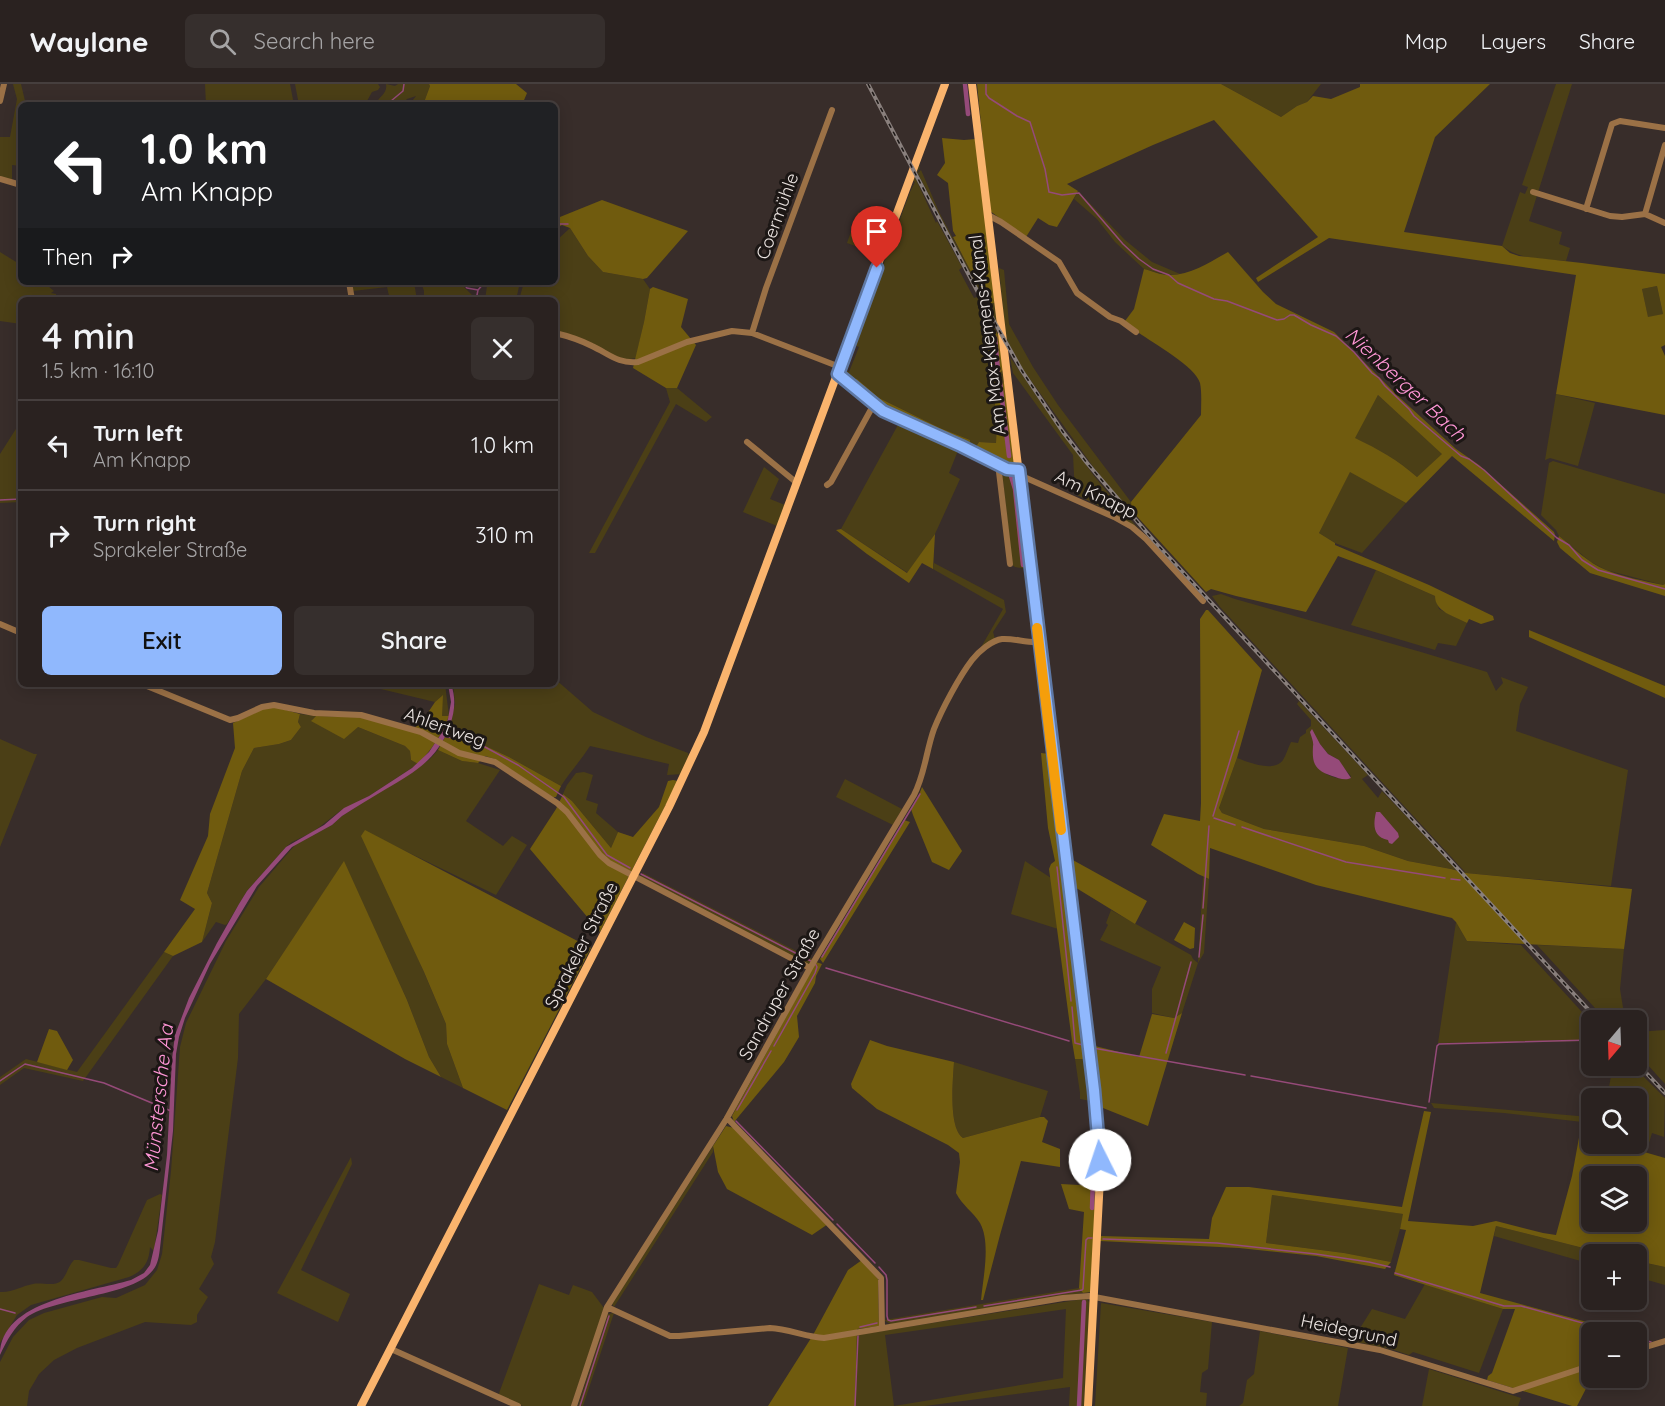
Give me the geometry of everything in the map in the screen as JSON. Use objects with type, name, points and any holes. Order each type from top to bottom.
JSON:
[{"type":"main road","name":"Sprakeler Straße","points":[[362,1406],[669,807],[704,732],[945,84]]},
{"type":"main road","name":"Am Max-Klemens-Kanal","points":[[972,84],[1100,1146],[1088,1406]]},
{"type":"street","points":[[0,101],[4,84]]},
{"type":"street","name":"Coermühle","points":[[752,333],[766,288],[832,110]]},
{"type":"street","points":[[1586,209],[1612,124],[1620,121],[1665,128]]},
{"type":"street","points":[[1645,214],[1665,145]]},
{"type":"street","points":[[0,179],[18,184]]},
{"type":"street","points":[[1533,192],[1615,217],[1645,214],[1665,223]]},
{"type":"street","points":[[988,215],[1059,262],[1077,292],[1110,317],[1121,321],[1136,332]]},
{"type":"street","points":[[558,334],[630,363],[638,362],[687,342],[732,331],[752,333],[839,370]]},
{"type":"street","name":"Am Knapp","points":[[839,370],[874,404],[887,413],[1093,507],[1132,528],[1146,539],[1203,601]]},
{"type":"street","points":[[827,485],[831,482],[874,404]]},
{"type":"street","points":[[747,442],[797,483]]},
{"type":"street","points":[[1001,466],[999,472],[1010,564]]},
{"type":"street","points":[[0,624],[18,632]]},
{"type":"street","name":"Sandruper Straße","points":[[574,1406],[607,1307],[727,1119],[812,964],[914,795],[942,711],[973,658],[984,648],[1002,639],[1039,642]]},
{"type":"street","name":"Ahlertweg","points":[[149,687],[225,719],[234,719],[262,707],[278,705],[314,713],[360,715],[417,730],[464,754],[495,762],[557,803],[567,812],[600,855],[617,868],[812,964]]},
{"type":"street","points":[[727,1119],[881,1278],[882,1328]]},
{"type":"street","name":"Heidegrund","points":[[607,1307],[670,1335],[770,1328],[812,1338],[824,1338],[1063,1298],[1094,1297],[1380,1350],[1513,1391],[1581,1369]]},
{"type":"street","points":[[1647,1347],[1665,1341]]},
{"type":"street","points":[[391,1349],[518,1406]]},
{"type":"shaded area","points":[[13,84],[21,84],[25,102],[18,102],[18,166],[12,165],[12,180],[0,177],[0,137],[10,137],[17,99]]},
{"type":"shaded area","points":[[205,84],[290,84],[293,102],[206,102]]},
{"type":"shaded area","points":[[295,84],[378,84],[380,87],[372,92],[367,102],[298,102]]},
{"type":"shaded area","points":[[386,84],[395,86],[398,84],[429,84],[430,86],[424,102],[411,102],[416,96],[404,102],[376,102]]},
{"type":"shaded area","points":[[429,84],[516,84],[527,93],[523,102],[424,102]]},
{"type":"shaded area","points":[[977,84],[1221,84],[1281,117],[1313,96],[1331,99],[1360,87],[1360,84],[1490,84],[1435,137],[1404,232],[1502,246],[1510,253],[1519,256],[1665,274],[1665,345],[1661,347],[1665,356],[1665,415],[1556,394],[1576,275],[1329,238],[1258,282],[1256,278],[1318,237],[1214,120],[1067,184],[1078,191],[1057,227],[1038,218],[1026,237],[990,211]],"holes":[[[1657,286],[1663,314],[1648,317],[1642,289]]]},
{"type":"shaded area","points":[[1221,84],[1321,84],[1307,102],[1281,117]]},
{"type":"shaded area","points":[[1556,84],[1572,84],[1529,221],[1562,232],[1559,244],[1570,248],[1566,261],[1524,256],[1502,246],[1520,192],[1525,194],[1528,187],[1522,185]]},
{"type":"shaded area","points":[[942,138],[976,139],[994,303],[986,301],[953,237],[956,236],[953,231],[948,183],[937,175],[945,163]]},
{"type":"shaded area","points":[[919,165],[918,173],[921,170],[939,212],[986,301],[995,302],[998,327],[917,172]]},
{"type":"shaded area","points":[[915,177],[936,223],[937,221],[962,267],[959,270],[974,298],[977,297],[991,322],[984,323],[991,371],[997,373],[1003,369],[1006,387],[1002,379],[992,381],[997,421],[996,443],[979,442],[978,451],[966,445],[970,444],[970,440],[879,398],[857,379],[855,383],[843,373],[844,369],[849,372],[859,347],[854,345],[849,358]]},
{"type":"shaded area","points":[[1078,191],[1125,240],[1152,262],[1180,274],[1167,275],[1144,269],[1115,242],[1097,219],[1074,199]]},
{"type":"shaded area","points":[[602,200],[688,231],[647,278],[643,279],[603,272],[588,256],[570,228],[562,225],[558,227],[558,218]]},
{"type":"shaded area","points":[[858,212],[886,223],[875,253],[847,243]]},
{"type":"shaded area","points":[[570,228],[588,256],[603,272],[643,279],[650,289],[636,358],[624,360],[558,331],[558,297],[520,297],[523,285],[558,285],[558,239]]},
{"type":"shaded area","points":[[0,252],[18,263],[18,285],[47,285],[54,291],[51,293],[56,294],[56,297],[18,297],[18,324],[0,321]]},
{"type":"shaded area","points":[[1228,252],[1276,304],[1334,332],[1400,398],[1456,449],[1479,465],[1554,532],[1554,541],[1452,456],[1406,503],[1350,472],[1319,533],[1335,545],[1429,585],[1493,616],[1494,620],[1481,624],[1469,619],[1467,623],[1442,610],[1435,596],[1338,556],[1306,612],[1211,589],[1206,592],[1132,511],[1131,502],[1201,415],[1201,391],[1197,377],[1183,363],[1139,333],[1122,325],[1134,309],[1144,269],[1176,275],[1200,268]],"holes":[[[1378,395],[1442,454],[1417,477],[1403,465],[1355,438]]]},
{"type":"shaded area","points":[[999,268],[1004,270],[1009,324],[1058,405],[1131,502],[1132,511],[1097,472],[1024,371],[1006,341]]},
{"type":"shaded area","points":[[352,285],[414,285],[416,297],[389,297],[387,287],[353,291]]},
{"type":"shaded area","points":[[422,285],[462,285],[473,297],[424,297]]},
{"type":"shaded area","points":[[519,285],[517,297],[485,297],[487,286]]},
{"type":"shaded area","points":[[1657,286],[1663,314],[1648,318],[1642,289]]},
{"type":"shaded area","points":[[653,287],[688,299],[681,327],[696,345],[677,388],[666,388],[633,368],[650,289]]},
{"type":"shaded area","points":[[984,322],[991,322],[1001,340],[1004,368],[999,373],[991,371]]},
{"type":"shaded area","points":[[1010,357],[1094,476],[1141,532],[1117,515],[1075,494],[1073,455],[1013,373]]},
{"type":"shaded area","points":[[995,378],[1002,379],[1006,387],[1015,467],[1010,468],[978,451],[976,447],[979,442],[996,443],[997,421],[992,381]]},
{"type":"shaded area","points":[[855,379],[879,398],[970,440],[970,444],[966,445],[883,406],[871,399],[855,383]]},
{"type":"shaded area","points":[[666,388],[677,388],[712,417],[706,422],[676,404],[595,553],[589,553],[670,402]]},
{"type":"shaded area","points":[[1556,394],[1595,403],[1578,466],[1550,458],[1545,460]]},
{"type":"shaded area","points":[[1378,395],[1443,454],[1417,477],[1387,455],[1354,438]]},
{"type":"shaded area","points":[[899,423],[959,448],[949,473],[960,479],[935,534],[908,573],[841,529]]},
{"type":"shaded area","points":[[18,426],[18,502],[0,503],[0,454]]},
{"type":"shaded area","points":[[1553,461],[1665,494],[1665,584],[1606,570],[1591,562],[1559,536],[1541,515],[1549,463]]},
{"type":"shaded area","points":[[764,467],[779,479],[770,499],[785,505],[777,526],[743,512]]},
{"type":"shaded area","points":[[1002,471],[1008,471],[1017,476],[1028,569],[1012,565]]},
{"type":"shaded area","points":[[1350,471],[1406,503],[1362,553],[1335,543],[1319,533]]},
{"type":"shaded area","points":[[841,529],[907,573],[935,534],[933,569],[922,563],[909,583],[836,530]]},
{"type":"shaded area","points":[[1559,536],[1599,567],[1634,579],[1665,584],[1665,596],[1590,573],[1560,548],[1557,542]]},
{"type":"shaded area","points":[[934,563],[1004,600],[1006,612],[993,632],[995,639],[980,649],[1003,609],[933,569]]},
{"type":"shaded area","points":[[1376,570],[1435,596],[1439,609],[1467,623],[1456,646],[1438,643],[1435,650],[1351,625]]},
{"type":"shaded area","points":[[1221,594],[1487,672],[1496,691],[1503,683],[1501,677],[1528,687],[1520,704],[1516,731],[1628,770],[1611,886],[1466,873],[1220,607],[1212,596]]},
{"type":"shaded area","points":[[1206,610],[1262,670],[1237,758],[1219,808],[1222,813],[1264,829],[1364,846],[1408,861],[1466,873],[1632,889],[1624,949],[1467,941],[1452,918],[1316,885],[1210,848],[1209,879],[1151,845],[1164,814],[1200,821],[1200,619]]},
{"type":"shaded area","points":[[1529,630],[1665,686],[1665,698],[1529,637]]},
{"type":"shaded area","points":[[558,682],[593,712],[646,737],[688,753],[689,756],[682,774],[667,775],[669,764],[590,746],[561,786],[477,742],[447,733],[455,704],[453,687],[558,687]]},
{"type":"shaded area","points":[[372,687],[445,687],[449,716],[442,716],[442,696],[435,702]]},
{"type":"shaded area","points":[[448,687],[452,687],[454,694],[453,715],[445,737],[432,756],[407,777],[342,816],[332,825],[292,847],[257,886],[210,964],[185,1018],[179,1037],[176,1054],[173,1131],[160,1251],[155,1268],[143,1279],[130,1286],[40,1310],[27,1317],[11,1334],[0,1355],[4,1336],[15,1322],[31,1310],[50,1301],[131,1280],[144,1273],[150,1265],[158,1231],[167,1155],[175,1035],[189,998],[217,943],[247,891],[286,847],[324,825],[344,808],[369,796],[412,768],[429,752],[443,731],[451,702]]},
{"type":"shaded area","points":[[443,695],[442,716],[449,716],[436,742],[418,764],[411,760],[410,751],[405,746],[358,727],[344,739],[311,721],[316,716],[359,717],[411,730],[421,723],[435,702]]},
{"type":"shaded area","points":[[1299,701],[1368,775],[1362,779],[1378,798],[1382,791],[1457,870],[1408,861],[1364,846],[1264,829],[1222,813],[1219,808],[1237,758],[1267,766],[1279,764],[1291,742],[1298,743],[1300,737],[1311,726],[1311,720],[1297,704]],"holes":[[[1320,744],[1328,754],[1339,760],[1351,776],[1349,779],[1334,777],[1322,771],[1314,760],[1314,745]]]},
{"type":"shaded area","points":[[275,707],[300,714],[298,722],[301,727],[291,740],[254,748],[242,771],[207,893],[212,903],[202,942],[173,956],[164,952],[195,909],[180,900],[208,836],[210,814],[235,748],[233,723],[263,709]]},
{"type":"shaded area","points":[[300,714],[316,716],[312,720],[358,727],[405,746],[410,751],[411,760],[418,764],[369,796],[340,811],[313,832],[292,842],[247,891],[227,924],[216,922],[202,942],[212,903],[207,893],[242,771],[254,748],[291,740],[301,727],[298,722]]},
{"type":"shaded area","points":[[1312,729],[1320,744],[1328,754],[1339,760],[1351,778],[1339,778],[1326,774],[1315,765],[1310,732]]},
{"type":"shaded area","points":[[447,733],[477,742],[561,786],[556,797],[495,759],[485,756],[478,763],[462,761],[438,750]]},
{"type":"shaded area","points":[[0,739],[37,754],[0,847]]},
{"type":"shaded area","points":[[438,750],[462,761],[500,770],[466,821],[503,846],[512,836],[527,845],[496,895],[364,831],[446,1024],[447,1044],[463,1088],[441,1077],[429,1057],[407,1000],[344,862],[266,979],[239,1014],[238,1058],[215,1242],[211,1257],[214,1264],[199,1289],[208,1297],[197,1315],[197,1322],[191,1325],[145,1322],[77,1348],[54,1360],[39,1374],[29,1391],[27,1406],[0,1406],[0,1362],[13,1337],[29,1320],[44,1313],[102,1297],[116,1298],[145,1285],[157,1270],[162,1254],[171,1171],[180,1047],[186,1023],[226,941],[259,887],[295,845],[332,825],[342,816],[429,760]]},
{"type":"shaded area","points":[[1041,753],[1050,754],[1086,1059],[1075,1059],[1072,1041],[1049,869],[1055,861],[1048,828]]},
{"type":"shaded area","points":[[584,772],[593,775],[586,800],[598,804],[596,813],[618,832],[611,848],[572,801],[563,794],[576,773]]},
{"type":"shaded area","points":[[845,779],[902,809],[893,825],[836,797]]},
{"type":"shaded area","points":[[668,781],[678,781],[600,932],[530,849],[563,794],[572,801],[611,848],[618,832],[633,837],[659,807]]},
{"type":"shaded area","points":[[922,787],[962,851],[949,870],[932,862],[911,809]]},
{"type":"shaded area","points":[[1376,812],[1380,812],[1398,833],[1399,837],[1392,844],[1379,836],[1375,830]]},
{"type":"shaded area","points":[[904,820],[910,822],[823,963],[820,959]]},
{"type":"shaded area","points":[[365,830],[591,948],[507,1110],[463,1088],[447,1044],[446,1024],[361,836]]},
{"type":"shaded area","points":[[1071,859],[1147,901],[1135,924],[1073,886]]},
{"type":"shaded area","points":[[344,861],[407,1000],[429,1057],[441,1077],[405,1059],[266,979]]},
{"type":"shaded area","points":[[1025,861],[1051,878],[1058,929],[1011,914]]},
{"type":"shaded area","points":[[643,873],[812,959],[809,965],[640,878]]},
{"type":"shaded area","points":[[1203,877],[1209,879],[1204,953],[1198,963]]},
{"type":"shaded area","points":[[1111,910],[1191,955],[1198,963],[1182,1013],[1174,1018],[1152,1013],[1152,989],[1161,967],[1100,940],[1108,925],[1106,923]]},
{"type":"shaded area","points":[[1184,922],[1195,928],[1194,948],[1190,949],[1174,940]]},
{"type":"shaded area","points":[[1456,922],[1467,941],[1521,945],[1581,1011],[1581,1041],[1438,1043]]},
{"type":"shaded area","points":[[1537,945],[1624,949],[1620,989],[1623,1010],[1597,1010]]},
{"type":"shaded area","points":[[164,952],[173,956],[83,1081],[24,1068],[0,1085],[0,1077],[26,1059],[77,1072]]},
{"type":"shaded area","points":[[816,962],[822,964],[815,983],[797,1016],[799,1037],[784,1062],[734,1122],[732,1116]]},
{"type":"shaded area","points":[[1182,1013],[1148,1126],[1099,1108],[1095,1046],[1139,1057],[1152,1014],[1174,1018]]},
{"type":"shaded area","points":[[49,1029],[57,1031],[73,1060],[67,1070],[37,1062]]},
{"type":"shaded area","points":[[1665,1030],[1665,1084],[1647,1064],[1647,1031]]},
{"type":"shaded area","points":[[870,1040],[954,1062],[953,1114],[958,1133],[963,1138],[1040,1117],[1048,1121],[1042,1142],[1060,1149],[1060,1167],[1021,1161],[983,1300],[981,1300],[985,1240],[980,1223],[956,1193],[959,1153],[948,1145],[877,1109],[852,1088],[851,1084]]},
{"type":"shaded area","points":[[1075,1059],[1086,1059],[1091,1101],[1080,1099]]},
{"type":"shaded area","points":[[954,1062],[1048,1091],[1040,1117],[963,1138],[958,1133],[953,1114]]},
{"type":"shaded area","points":[[1611,1076],[1643,1076],[1665,1098],[1664,1137],[1652,1133],[1647,1150],[1647,1088],[1609,1088]]},
{"type":"shaded area","points":[[1431,1103],[1581,1116],[1581,1122],[1504,1113],[1434,1108]]},
{"type":"shaded area","points":[[1424,1111],[1431,1112],[1408,1221],[1473,1226],[1496,1221],[1556,1235],[1572,1176],[1581,1126],[1581,1154],[1647,1153],[1665,1158],[1665,1267],[1647,1263],[1647,1244],[1581,1244],[1581,1247],[1496,1226],[1480,1293],[1587,1322],[1581,1322],[1581,1388],[1586,1388],[1577,1406],[1572,1406],[1487,1380],[1492,1373],[1515,1309],[1503,1309],[1394,1275],[1406,1230],[1400,1229],[1403,1214],[1272,1195],[1266,1243],[1344,1253],[1391,1262],[1385,1269],[1316,1256],[1239,1248],[1100,1241],[1100,1236],[1209,1239],[1212,1218],[1226,1187],[1249,1187],[1402,1207]]},
{"type":"shaded area","points":[[726,1126],[734,1128],[828,1224],[812,1235],[727,1189],[718,1172],[713,1146]]},
{"type":"shaded area","points":[[713,1146],[713,1152],[614,1307],[612,1304]]},
{"type":"shaded area","points":[[351,1157],[352,1164],[301,1270],[350,1294],[338,1322],[277,1293]]},
{"type":"shaded area","points":[[1061,1184],[1097,1186],[1091,1292],[1083,1293],[1079,1288],[1084,1212],[1069,1209]]},
{"type":"shaded area","points":[[162,1195],[154,1251],[150,1247],[147,1262],[142,1269],[129,1277],[31,1305],[17,1315],[0,1343],[0,1292],[33,1284],[58,1283],[63,1279],[74,1260],[116,1268],[147,1200]]},
{"type":"shaded area","points":[[1272,1195],[1404,1214],[1391,1262],[1344,1253],[1266,1243]]},
{"type":"shaded area","points":[[1496,1226],[1581,1247],[1581,1261],[1494,1236]]},
{"type":"shaded area","points":[[862,1260],[878,1279],[879,1326],[857,1329],[855,1406],[768,1406],[813,1335],[848,1270]]},
{"type":"shaded area","points":[[1647,1263],[1665,1267],[1665,1285],[1647,1280]]},
{"type":"shaded area","points":[[539,1284],[569,1295],[573,1285],[592,1292],[604,1308],[571,1406],[523,1406],[498,1396]]},
{"type":"shaded area","points":[[1425,1284],[1503,1309],[1479,1373],[1413,1352],[1409,1355],[1352,1341],[1372,1309],[1405,1319]]},
{"type":"shaded area","points":[[1079,1288],[1083,1293],[894,1324],[884,1320]]},
{"type":"shaded area","points":[[1087,1299],[1090,1303],[1084,1406],[1069,1406],[1070,1387],[925,1406],[894,1406],[855,1406],[857,1335]],"holes":[[[1066,1309],[1063,1378],[894,1406],[885,1335]]]},
{"type":"shaded area","points":[[1101,1303],[1212,1322],[1208,1369],[1202,1373],[1200,1392],[1207,1393],[1206,1406],[1095,1406]]},
{"type":"shaded area","points":[[614,1313],[583,1406],[578,1406],[608,1314]]},
{"type":"shaded area","points":[[1260,1331],[1348,1348],[1338,1406],[1239,1406],[1243,1403],[1247,1380],[1254,1374]]},
{"type":"shaded area","points":[[1429,1369],[1521,1398],[1518,1406],[1422,1406]]},
{"type":"waterway","points":[[391,102],[403,91],[404,84]]},
{"type":"waterway","points":[[965,84],[968,114]]},
{"type":"waterway","name":"Nienberger Bach","points":[[986,84],[986,94],[989,98],[1030,122],[1045,169],[1049,192],[1062,195],[1079,193],[1139,259],[1153,269],[1169,275],[1178,283],[1214,299],[1227,301],[1277,320],[1294,315],[1336,336],[1414,416],[1461,456],[1484,470],[1557,538],[1569,545],[1582,560],[1598,570],[1665,589]]},
{"type":"waterway","points":[[558,224],[568,224]]},
{"type":"waterway","points":[[464,285],[467,288],[478,290]]},
{"type":"waterway","points":[[477,297],[482,285]]},
{"type":"waterway","points":[[995,338],[998,370]]},
{"type":"waterway","points":[[1000,382],[1009,456]]},
{"type":"waterway","points":[[1011,476],[1015,489],[1023,565]]},
{"type":"waterway","points":[[0,500],[18,499]]},
{"type":"waterway","points":[[1213,816],[1239,731]]},
{"type":"waterway","points":[[446,737],[472,740],[518,765],[564,797],[607,855],[630,868]]},
{"type":"waterway","points":[[822,957],[920,794]]},
{"type":"waterway","points":[[1214,818],[1235,825]]},
{"type":"waterway","points":[[1203,908],[1209,826]]},
{"type":"waterway","points":[[1242,827],[1346,862],[1445,878]]},
{"type":"waterway","points":[[1057,867],[1071,1001]]},
{"type":"waterway","points":[[641,874],[811,961]]},
{"type":"waterway","points":[[1451,879],[1460,880]]},
{"type":"waterway","points":[[1199,957],[1203,915]]},
{"type":"waterway","points":[[1166,1053],[1191,962]]},
{"type":"waterway","points":[[774,1046],[815,973],[817,967],[815,963]]},
{"type":"waterway","points":[[826,968],[1069,1041]]},
{"type":"waterway","points":[[1072,1007],[1075,1043]]},
{"type":"waterway","points":[[1429,1102],[1439,1044],[1581,1040]]},
{"type":"waterway","points":[[1075,1043],[1083,1045]]},
{"type":"waterway","points":[[1093,1048],[1245,1075]]},
{"type":"waterway","points":[[737,1110],[771,1051]]},
{"type":"waterway","name":"Münstersche Aa","points":[[0,1081],[25,1064],[104,1083],[171,1111]]},
{"type":"waterway","points":[[1251,1076],[1426,1108]]},
{"type":"waterway","points":[[736,1121],[833,1220]]},
{"type":"waterway","points":[[1092,1208],[1093,1177]]},
{"type":"waterway","points":[[837,1224],[875,1263]]},
{"type":"waterway","points":[[984,1306],[1082,1290],[1086,1240],[1092,1238]]},
{"type":"waterway","points":[[1103,1239],[1217,1243],[1316,1254],[1390,1267]]},
{"type":"waterway","points":[[879,1267],[887,1280],[888,1320],[976,1307]]},
{"type":"waterway","points":[[1395,1273],[1504,1306],[1521,1306],[1581,1323]]},
{"type":"waterway","points":[[1079,1406],[1084,1302]]},
{"type":"waterway","points":[[0,1309],[15,1313]]},
{"type":"waterway","points":[[580,1406],[609,1316]]},
{"type":"waterway","points":[[860,1327],[877,1323]]},
{"type":"waterway","points":[[855,1406],[858,1336]]},
{"type":"waterway","points":[[1647,1341],[1651,1342]]},
{"type":"railway","points":[[868,84],[1022,371],[1087,463],[1155,542],[1589,1010]]},
{"type":"railway","points":[[1647,1074],[1665,1093]]},
{"type":"slow traffic","points":[[1037,628],[1061,830]]},
{"type":"route","points":[[877,268],[838,374],[883,411],[1007,469],[1019,470],[1094,1090],[1100,1160]]}]
